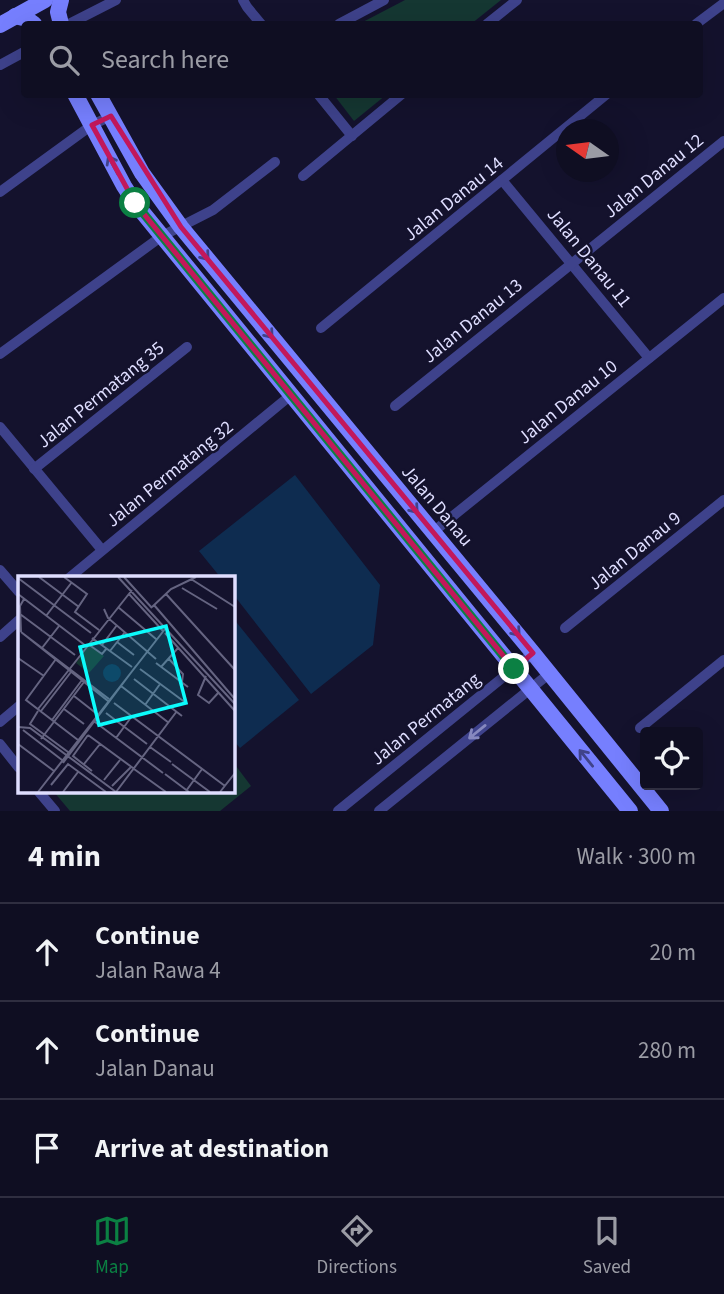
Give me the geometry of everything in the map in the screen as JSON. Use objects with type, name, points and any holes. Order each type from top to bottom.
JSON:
[{"type":"street","points":[[0,24],[45,0]]},
{"type":"street","points":[[60,21],[58,12],[61,0]]},
{"type":"street","points":[[75,21],[116,0]]},
{"type":"street","points":[[243,0],[259,21]]},
{"type":"street","points":[[345,21],[384,0]]},
{"type":"street","points":[[491,21],[516,0]]},
{"type":"street","points":[[700,21],[724,3]]},
{"type":"street","points":[[15,16],[30,21]]},
{"type":"street","points":[[0,65],[21,54]]},
{"type":"street","points":[[77,98],[135,203],[514,669],[622,808]]},
{"type":"street","name":"Jalan Danau","points":[[100,98],[142,173],[181,227],[661,811]]},
{"type":"street","points":[[321,98],[352,136]]},
{"type":"street","points":[[303,176],[397,98]]},
{"type":"street","name":"Jalan Danau 14","points":[[321,328],[602,98]]},
{"type":"street","points":[[0,192],[92,125],[111,116]]},
{"type":"street","name":"Jalan Danau 12","points":[[572,262],[724,141]]},
{"type":"street","points":[[0,354],[162,236],[213,209],[275,162]]},
{"type":"street","name":"Jalan Danau 11","points":[[502,180],[649,358]]},
{"type":"street","name":"Jalan Danau 13","points":[[396,406],[572,262]]},
{"type":"street","name":"Jalan Danau 10","points":[[433,532],[724,298]]},
{"type":"street","name":"Jalan Permatang 35","points":[[34,468],[187,347]]},
{"type":"street","name":"Jalan Permatang 32","points":[[71,576],[291,395]]},
{"type":"street","points":[[0,427],[102,550]]},
{"type":"street","name":"Jalan Danau 9","points":[[565,628],[724,500]]},
{"type":"street","points":[[0,570],[18,592]]},
{"type":"street","points":[[0,637],[18,621]]},
{"type":"street","name":"Jalan Permatang","points":[[338,811],[533,653]]},
{"type":"street","points":[[641,727],[724,660]]},
{"type":"street","points":[[379,811],[550,673]]},
{"type":"street","points":[[0,722],[18,707]]},
{"type":"street","points":[[2,751],[18,767]]},
{"type":"street","points":[[41,794],[55,811]]},
{"type":"highlighted area","points":[[111,116],[181,227],[533,653],[514,669],[135,203],[92,125]]},
{"type":"green space","points":[[405,0],[501,0],[475,21],[365,21]]},
{"type":"green space","points":[[336,98],[382,98],[354,121]]},
{"type":"green space","points":[[234,763],[251,786],[220,811],[70,811],[56,794],[234,794]]},
{"type":"water","points":[[295,475],[380,585],[373,645],[311,694],[234,595],[234,576],[219,576],[199,551]]},
{"type":"water","points":[[234,619],[299,700],[240,748],[234,741]]},
{"type":"route","points":[[135,203],[514,669]]}]
